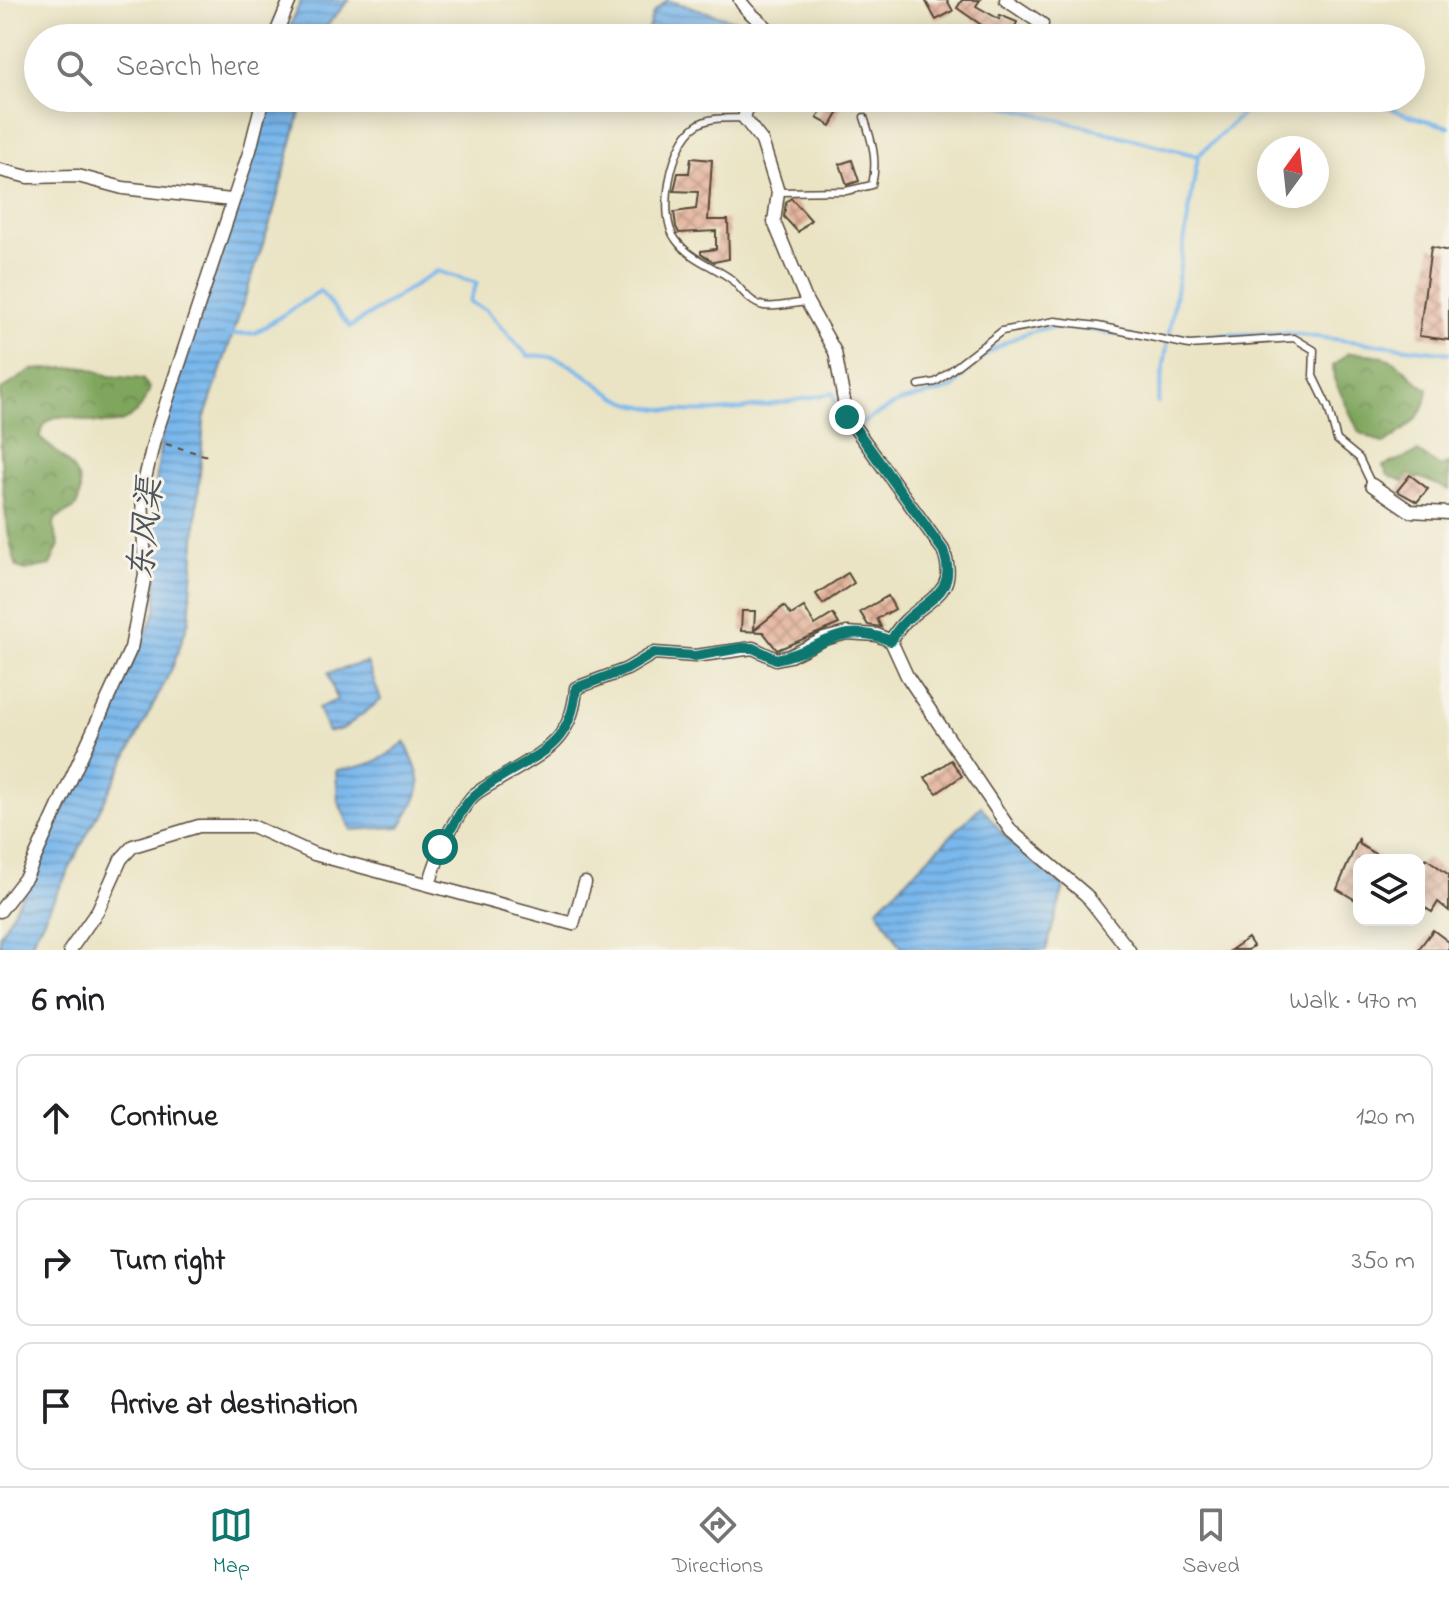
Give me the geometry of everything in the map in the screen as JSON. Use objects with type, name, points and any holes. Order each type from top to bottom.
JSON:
[{"type":"street","points":[[280,24],[290,0]]},
{"type":"street","points":[[740,0],[749,16],[762,24]]},
{"type":"street","points":[[1006,0],[1042,24]]},
{"type":"street","points":[[0,911],[26,877],[131,648],[145,575],[142,492],[154,440],[250,150],[260,112]]},
{"type":"street","points":[[746,112],[744,118],[762,141],[778,192],[774,222],[807,302],[835,352],[852,425],[943,550],[949,566],[946,584],[937,598],[917,607],[899,624],[891,641]]},
{"type":"street","points":[[0,170],[28,177],[78,176],[123,188],[231,200]]},
{"type":"street","points":[[1372,485],[1410,511],[1449,513]]},
{"type":"street","points":[[429,885],[440,847],[473,796],[547,749],[567,730],[574,712],[576,688],[627,669],[654,653],[695,656],[753,648],[776,659],[847,633],[877,635],[891,641],[907,676],[1011,831],[1086,895],[1129,950]]},
{"type":"street","points":[[70,950],[98,910],[121,859],[133,846],[199,826],[252,826],[314,854],[573,924],[585,883]]},
{"type":"lane","points":[[778,192],[846,191],[872,185],[876,169],[875,149],[864,117]]},
{"type":"lane","points":[[744,118],[711,119],[694,127],[679,149],[669,174],[667,214],[673,238],[693,258],[730,279],[749,298],[763,306],[807,302]]},
{"type":"lane","points":[[919,385],[936,382],[1002,331],[1055,321],[1113,328],[1189,345],[1294,338],[1314,350],[1313,376],[1328,407],[1337,440],[1359,458],[1372,485]]},
{"type":"path","points":[[154,440],[211,457]]},
{"type":"green space","points":[[1348,353],[1387,358],[1428,389],[1419,415],[1384,444],[1359,432],[1334,379],[1333,366]]},
{"type":"green space","points":[[85,367],[109,376],[142,379],[150,388],[138,411],[123,421],[106,424],[58,417],[47,422],[40,438],[72,467],[80,486],[79,496],[75,508],[56,518],[53,527],[59,545],[50,565],[25,570],[17,567],[8,527],[2,480],[0,391],[31,370]]},
{"type":"green space","points":[[1418,452],[1441,467],[1449,463],[1449,490],[1419,477],[1411,484],[1388,475],[1383,466]]},
{"type":"water","points":[[301,0],[349,0],[328,24],[291,24]]},
{"type":"water","points":[[667,0],[737,21],[736,24],[649,24],[653,13]]},
{"type":"water","points":[[266,112],[300,112],[272,217],[204,420],[189,620],[173,666],[28,950],[0,950],[0,935],[34,874],[156,611],[156,483],[163,422]]},
{"type":"water","points":[[367,662],[381,700],[343,729],[328,732],[318,708],[337,700],[328,673]]},
{"type":"water","points":[[405,742],[416,768],[419,786],[418,794],[400,827],[351,830],[338,801],[336,770],[373,762]]},
{"type":"water","points":[[981,806],[1006,838],[1064,887],[1046,950],[903,950],[877,909]]},
{"type":"building","points":[[925,0],[947,0],[953,11],[936,20]]},
{"type":"building","points":[[962,0],[980,0],[976,6],[999,19],[1000,15],[1017,22],[980,24],[957,8]]},
{"type":"building","points":[[820,112],[839,112],[831,126],[817,118]]},
{"type":"building","points":[[691,158],[712,160],[708,220],[728,220],[729,259],[714,262],[701,254],[701,251],[716,249],[716,231],[679,233],[676,227],[674,212],[696,209],[698,192],[674,191],[678,173],[689,173]]},
{"type":"building","points":[[852,160],[859,181],[847,185],[840,164]]},
{"type":"building","points":[[791,198],[811,220],[798,232],[784,217],[786,202]]},
{"type":"building","points":[[1431,247],[1449,251],[1449,340],[1419,336]]},
{"type":"building","points":[[1410,475],[1428,489],[1417,502],[1397,491]]},
{"type":"building","points":[[848,573],[854,583],[823,604],[816,594]]},
{"type":"building","points":[[888,596],[895,609],[877,619],[881,627],[868,625],[860,612]]},
{"type":"building","points":[[784,606],[791,615],[804,607],[815,625],[833,614],[839,624],[777,650],[763,632],[741,631],[742,611],[755,611],[754,630]]},
{"type":"building","points":[[951,760],[962,776],[937,793],[925,778]]},
{"type":"building","points":[[1359,838],[1359,844],[1375,854],[1353,854],[1353,898],[1337,889]]},
{"type":"building","points":[[1425,859],[1449,875],[1449,911],[1438,902],[1432,912],[1425,908]]},
{"type":"building","points":[[1433,930],[1449,942],[1449,950],[1418,950]]},
{"type":"building","points":[[1248,938],[1253,946],[1248,950],[1231,950]]},
{"type":"waterway","points":[[1028,112],[1198,156]]},
{"type":"waterway","points":[[1158,402],[1198,156],[1244,112]]},
{"type":"waterway","points":[[1399,112],[1449,127]]},
{"type":"waterway","points":[[227,335],[255,333],[320,291],[350,327],[437,271],[477,283],[469,302],[486,310],[528,356],[545,356],[573,366],[623,400],[663,409],[712,411],[736,410],[833,393],[839,425],[849,425]]},
{"type":"waterway","points":[[858,425],[899,402],[954,388],[985,355],[1029,333],[1058,327],[1132,336]]},
{"type":"waterway","points":[[1165,337],[1284,333],[1449,353]]},
{"type":"route","points":[[440,847],[473,796],[547,749],[567,730],[574,712],[576,688],[627,669],[654,653],[695,656],[753,648],[776,659],[847,633],[877,635],[891,641],[899,624],[917,607],[937,598],[946,584],[949,566],[943,550],[847,417]]},
{"type":"water label","name":"东风渠","points":[[144,529]]}]
